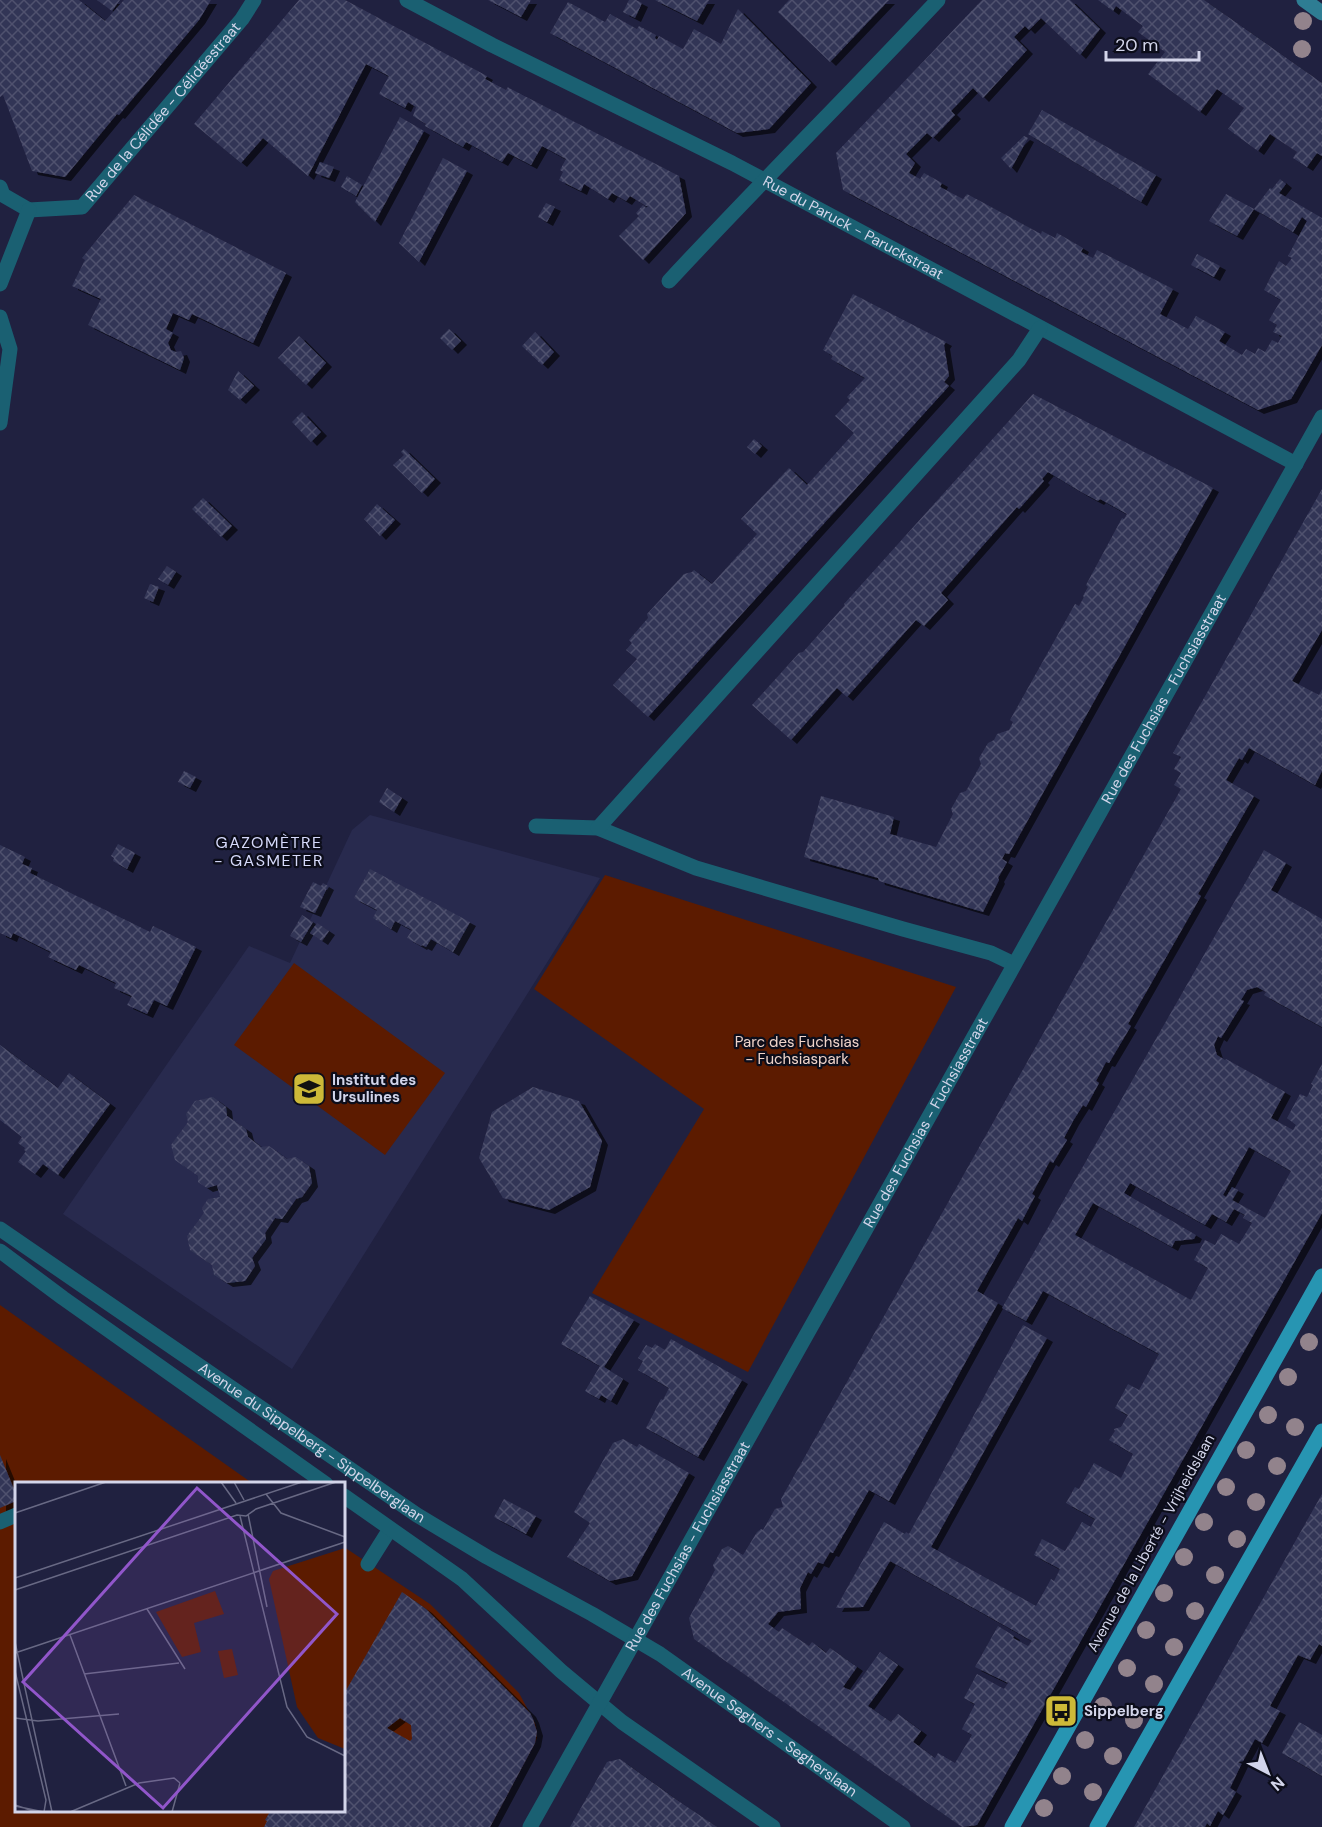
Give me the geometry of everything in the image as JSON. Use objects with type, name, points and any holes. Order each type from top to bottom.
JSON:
[{"type":"main road","name":"Avenue de la Liberté - Vrijheidslaan","points":[[1012,1827],[1322,1276]]},
{"type":"main road","points":[[1097,1827],[1322,1431]]},
{"type":"street","name":"Rue de la Célidée - Célidéestraat","points":[[29,210],[82,207],[242,19],[254,0]]},
{"type":"street","name":"Rue du Paruck - Paruckstraat","points":[[407,0],[492,45],[732,163],[1296,464]]},
{"type":"street","points":[[669,281],[938,0]]},
{"type":"street","points":[[1304,0],[1322,13]]},
{"type":"street","points":[[0,187],[3,195],[29,210],[0,284]]},
{"type":"street","points":[[0,317],[10,349],[0,423]]},
{"type":"street","points":[[598,828],[1019,360],[1040,328]]},
{"type":"street","name":"Rue des Fuchsias - Fuchsiasstraat","points":[[530,1827],[1322,417]]},
{"type":"street","points":[[536,826],[598,828],[696,868],[991,953],[1014,964]]},
{"type":"street","name":"Avenue du Sippelberg - Sippelberglaan","points":[[0,1229],[417,1515],[487,1557],[635,1639]]},
{"type":"street","name":"Avenue du Sippelberg - Sippelberglaan","points":[[0,1251],[323,1482]]},
{"type":"street","name":"Avenue du Sippelberg - Sippelberglaan","points":[[345,1497],[462,1579],[599,1704]]},
{"type":"street","points":[[0,1522],[15,1515]]},
{"type":"street","points":[[368,1564],[390,1529]]},
{"type":"street","name":"Avenue Seghers - Segherslaan","points":[[635,1639],[660,1654],[903,1827]]},
{"type":"street","points":[[599,1704],[773,1827]]},
{"type":"shaded area","name":"Institut des Ursulines","points":[[370,815],[600,878],[292,1369],[63,1214],[249,946],[290,963],[352,830]]},
{"type":"green space","name":"Parc des Fuchsias - Fuchsiaspark","points":[[605,875],[956,987],[748,1372],[592,1293],[704,1109],[534,989]]},
{"type":"green space","points":[[294,963],[445,1073],[385,1155],[234,1045]]},
{"type":"green space","points":[[0,1305],[251,1482],[15,1482],[15,1812],[345,1812],[345,1548],[430,1604],[519,1693],[536,1725],[535,1743],[490,1827],[0,1827]]},
{"type":"building","points":[[0,0],[79,0],[105,21],[124,0],[211,0],[199,20],[65,177],[32,171],[3,95],[0,97]]},
{"type":"building","points":[[97,0],[120,0],[112,11]]},
{"type":"building","points":[[299,0],[345,0],[487,76],[485,79],[506,90],[508,87],[679,176],[686,213],[643,260],[619,236],[639,216],[636,213],[643,205],[646,208],[648,206],[630,196],[626,201],[612,193],[608,199],[584,184],[581,191],[559,180],[563,172],[560,170],[566,159],[542,146],[531,165],[508,153],[502,162],[466,142],[463,147],[425,126],[426,124],[413,116],[416,107],[408,102],[405,108],[379,94],[389,76],[366,64],[308,176],[263,138],[241,163],[194,124]]},
{"type":"building","points":[[488,0],[531,0],[521,17]]},
{"type":"building","points":[[629,0],[642,3],[635,18],[623,12]]},
{"type":"building","points":[[655,0],[709,0],[697,21]]},
{"type":"building","points":[[789,0],[889,0],[830,62],[778,12]]},
{"type":"building","points":[[982,0],[1070,0],[1100,29],[1080,55],[1041,18],[1029,30],[1025,26],[1014,37],[1027,50],[983,98],[973,88],[951,111],[955,115],[933,138],[927,133],[906,154],[915,163],[909,173],[920,179],[924,173],[942,183],[940,187],[963,199],[967,194],[1041,234],[1042,231],[1055,238],[1057,233],[1083,248],[1081,252],[1093,258],[1097,250],[1173,289],[1160,314],[1188,329],[1196,316],[1225,332],[1219,341],[1242,355],[1246,349],[1255,354],[1258,348],[1265,352],[1272,340],[1278,343],[1282,336],[1273,332],[1277,325],[1269,320],[1281,300],[1264,290],[1279,261],[1286,266],[1292,258],[1288,256],[1307,221],[1302,217],[1293,232],[1254,209],[1280,179],[1286,184],[1279,193],[1322,218],[1322,345],[1291,399],[1258,410],[843,190],[836,153]]},
{"type":"building","points":[[1098,0],[1204,0],[1322,83],[1322,156],[1317,153],[1307,167],[1293,158],[1297,152],[1270,134],[1258,151],[1228,129],[1244,108],[1217,89],[1200,112],[1148,74],[1165,52],[1138,32],[1143,26],[1116,6],[1113,11]]},
{"type":"building","points":[[568,2],[605,22],[610,14],[637,29],[639,26],[656,35],[657,40],[659,36],[683,49],[694,29],[721,44],[738,9],[811,83],[769,129],[737,133],[550,33]]},
{"type":"building","points":[[1042,110],[1156,175],[1141,202],[1028,134]]},
{"type":"building","points":[[400,117],[424,131],[375,222],[355,202]]},
{"type":"building","points":[[1024,136],[1028,138],[1011,169],[1001,158]]},
{"type":"building","points":[[443,158],[467,171],[419,262],[399,243]]},
{"type":"building","points":[[320,162],[334,167],[329,178],[315,173]]},
{"type":"building","points":[[347,176],[362,185],[356,196],[341,187]]},
{"type":"building","points":[[1226,194],[1254,209],[1237,236],[1209,221]]},
{"type":"building","points":[[134,195],[286,273],[253,343],[192,314],[189,320],[173,313],[166,329],[173,333],[168,343],[171,350],[181,351],[184,358],[180,370],[88,325],[101,299],[72,286],[85,260],[82,258]]},
{"type":"building","points":[[546,203],[555,207],[547,222],[538,217]]},
{"type":"building","points":[[1197,254],[1220,266],[1214,277],[1191,265]]},
{"type":"building","points":[[853,294],[946,342],[944,345],[949,376],[944,382],[949,386],[648,717],[613,685],[637,659],[626,650],[632,643],[629,640],[648,618],[647,614],[684,574],[694,570],[712,584],[757,534],[741,519],[789,468],[807,485],[854,433],[835,416],[850,400],[847,397],[865,378],[831,359],[833,356],[823,350]]},
{"type":"building","points":[[449,329],[461,341],[452,350],[440,338]]},
{"type":"building","points":[[535,332],[554,352],[542,365],[522,346]]},
{"type":"building","points":[[299,336],[326,363],[306,385],[278,358]]},
{"type":"building","points":[[238,371],[254,386],[240,400],[228,390]]},
{"type":"building","points":[[1033,394],[1213,488],[1009,854],[1005,853],[1002,859],[1007,862],[983,912],[804,857],[821,796],[894,817],[890,834],[936,847],[953,814],[951,809],[960,793],[966,791],[981,764],[979,758],[997,734],[1009,730],[1013,722],[1010,720],[1075,604],[1079,606],[1088,587],[1086,585],[1122,518],[1124,519],[1127,514],[1100,499],[1098,501],[1048,472],[1042,479],[1044,481],[1019,509],[1017,507],[941,593],[948,600],[924,626],[916,620],[847,697],[837,688],[791,740],[752,705],[799,653],[803,652]]},
{"type":"building","points":[[302,412],[321,432],[311,442],[292,422]]},
{"type":"building","points":[[754,439],[762,446],[755,454],[747,447]]},
{"type":"building","points":[[404,449],[435,479],[422,493],[393,465],[404,455],[401,452]]},
{"type":"building","points":[[1322,489],[1322,630],[1292,681],[1319,695],[1322,689],[1322,771],[1315,785],[1249,748],[1242,760],[1239,758],[1226,780],[1254,796],[1198,894],[1201,896],[1128,1024],[1131,1026],[1109,1063],[1106,1062],[1096,1081],[1099,1083],[1086,1107],[1083,1105],[1073,1121],[1064,1138],[1067,1140],[1053,1163],[1050,1161],[1032,1194],[1035,1196],[1022,1221],[1018,1218],[977,1291],[998,1303],[889,1501],[869,1490],[833,1553],[830,1552],[823,1564],[818,1562],[811,1574],[808,1572],[800,1588],[801,1609],[778,1612],[768,1624],[779,1632],[782,1628],[809,1646],[812,1642],[826,1653],[830,1648],[857,1667],[843,1687],[852,1691],[880,1652],[898,1665],[868,1706],[891,1722],[898,1714],[921,1731],[913,1742],[935,1758],[938,1753],[955,1763],[972,1735],[962,1729],[975,1704],[964,1698],[977,1674],[1004,1689],[1008,1683],[975,1667],[998,1626],[1028,1646],[1032,1641],[890,1561],[863,1607],[836,1608],[884,1522],[909,1534],[1023,1325],[1047,1338],[931,1547],[1036,1606],[1051,1579],[1054,1581],[1060,1569],[1034,1555],[1042,1539],[1065,1551],[1082,1522],[1091,1527],[1095,1519],[1066,1503],[1075,1487],[1079,1489],[1094,1463],[1121,1478],[1133,1454],[1109,1440],[1114,1429],[1121,1427],[1128,1415],[1115,1408],[1128,1384],[1139,1390],[1159,1354],[1043,1291],[1026,1321],[1002,1308],[1264,850],[1286,863],[1271,890],[1322,919],[1322,1027],[1264,995],[1266,992],[1257,987],[1247,990],[1241,1000],[1244,1001],[1221,1038],[1218,1036],[1214,1045],[1217,1055],[1285,1092],[1271,1118],[1293,1130],[1296,1125],[1287,1118],[1300,1094],[1307,1097],[1322,1064],[1322,1213],[977,1825],[962,1827],[694,1639],[689,1618],[715,1570],[713,1565],[722,1549],[728,1546],[743,1555],[757,1532],[763,1530],[775,1509],[783,1507],[781,1499],[1181,789],[1174,785],[1181,773],[1174,769],[1181,757],[1173,753]],"holes":[[[1249,1147],[1291,1171],[1265,1218],[1232,1200],[1238,1190],[1232,1187],[1226,1197],[1223,1195]],[[1130,1183],[1205,1225],[1212,1214],[1226,1222],[1234,1209],[1245,1215],[1243,1218],[1252,1223],[1239,1244],[1221,1234],[1215,1245],[1205,1240],[1194,1260],[1208,1268],[1191,1300],[1075,1235],[1093,1203],[1172,1247],[1175,1241],[1194,1239],[1196,1235],[1124,1193]]]},
{"type":"building","points":[[203,498],[232,526],[221,537],[192,509]]},
{"type":"building","points":[[377,504],[395,520],[380,536],[364,519]]},
{"type":"building","points":[[167,566],[176,572],[168,585],[158,579]]},
{"type":"building","points":[[150,584],[159,587],[153,602],[144,598]]},
{"type":"building","points":[[184,771],[196,777],[190,788],[178,782]]},
{"type":"building","points":[[387,788],[402,798],[394,812],[379,802]]},
{"type":"building","points":[[118,844],[135,853],[127,869],[113,861],[114,858],[111,856]]},
{"type":"building","points":[[0,845],[25,857],[22,864],[32,868],[30,873],[150,932],[153,926],[196,947],[167,1006],[154,1000],[147,1014],[127,1005],[132,996],[114,988],[116,983],[79,965],[76,970],[48,957],[51,952],[13,933],[11,938],[0,933]]},
{"type":"building","points":[[370,869],[470,922],[453,952],[431,939],[426,947],[421,946],[407,938],[412,930],[395,921],[391,929],[373,918],[377,910],[354,898]]},
{"type":"building","points":[[313,882],[321,886],[323,883],[328,886],[315,913],[300,907]]},
{"type":"building","points":[[302,915],[313,922],[301,942],[290,936]]},
{"type":"building","points":[[317,923],[329,931],[322,941],[310,933]]},
{"type":"building","points":[[0,1045],[58,1088],[69,1073],[110,1104],[58,1175],[43,1164],[35,1174],[18,1162],[26,1151],[18,1143],[22,1137],[0,1120]]},
{"type":"building","points":[[533,1087],[579,1101],[602,1141],[590,1187],[549,1210],[503,1198],[479,1158],[492,1112]]},
{"type":"building","points":[[213,1097],[226,1107],[227,1116],[246,1129],[248,1137],[261,1147],[269,1146],[287,1159],[296,1157],[309,1166],[312,1183],[302,1197],[296,1199],[282,1219],[275,1218],[265,1233],[266,1239],[252,1258],[255,1266],[245,1281],[227,1283],[214,1275],[212,1265],[190,1250],[187,1236],[204,1213],[202,1208],[208,1199],[220,1197],[217,1185],[207,1188],[198,1182],[198,1176],[175,1160],[171,1145],[188,1122],[186,1114],[195,1101]]},
{"type":"building","points":[[590,1296],[634,1320],[604,1367],[623,1379],[611,1401],[601,1395],[599,1399],[585,1391],[600,1366],[561,1344]]},
{"type":"building","points":[[671,1339],[742,1380],[698,1457],[646,1428],[669,1388],[638,1370],[643,1361],[638,1358],[646,1345],[652,1348],[655,1344],[665,1350]]},
{"type":"building","points":[[623,1439],[637,1447],[639,1444],[689,1473],[632,1576],[610,1581],[567,1557],[590,1523],[574,1512],[613,1443]]},
{"type":"building","points":[[0,1455],[15,1492],[15,1501],[0,1508]]},
{"type":"building","points":[[1322,1494],[1322,1646],[1319,1644],[1310,1660],[1298,1655],[1270,1706],[1280,1711],[1262,1743],[1255,1739],[1230,1788],[1236,1792],[1223,1815],[1218,1811],[1210,1826],[1207,1823],[1205,1827],[1134,1827]]},
{"type":"building","points":[[504,1499],[536,1516],[526,1534],[494,1517]]},
{"type":"building","points":[[402,1592],[426,1609],[530,1713],[533,1719],[537,1732],[535,1743],[490,1827],[264,1827],[267,1821],[265,1820],[270,1812],[345,1812],[345,1692]],"holes":[[[400,1718],[411,1725],[412,1739],[410,1741],[387,1728]]]},
{"type":"building","points":[[1299,1722],[1322,1735],[1322,1776],[1282,1753]]},
{"type":"building","points":[[620,1759],[717,1827],[570,1827],[607,1762]]},
{"type":"place","name":"Institut des Ursulines","points":[[309,1089]]},
{"type":"place","name":"Sippelberg","points":[[1061,1711]]},
{"type":"district","name":"GAZOMÈTRE - GASMETER","points":[[269,851]]}]
